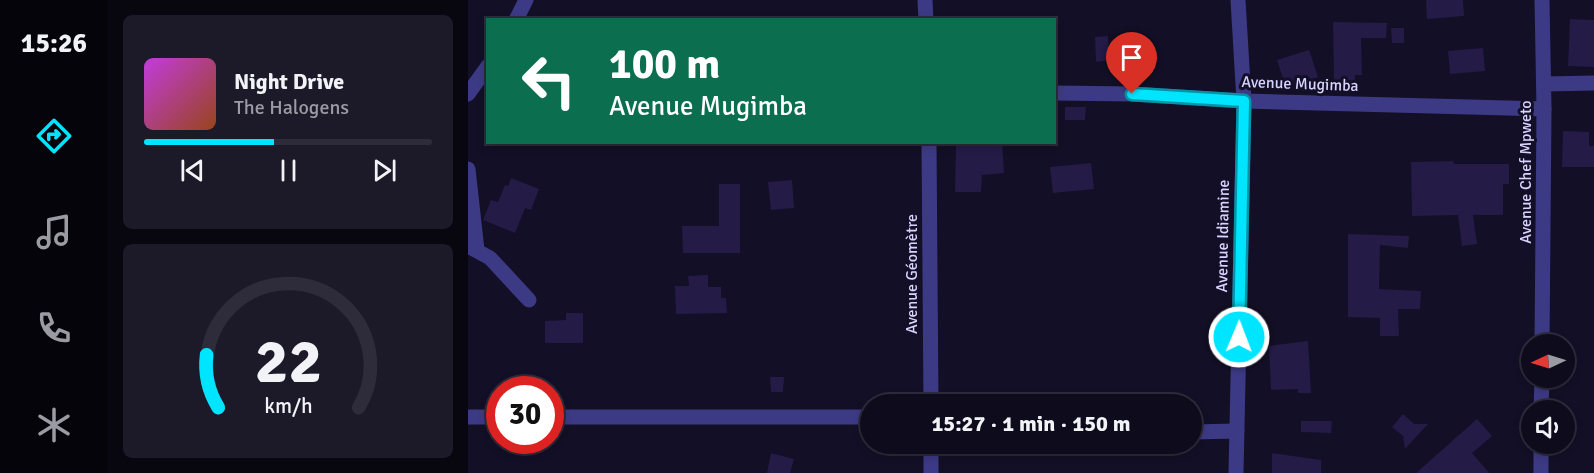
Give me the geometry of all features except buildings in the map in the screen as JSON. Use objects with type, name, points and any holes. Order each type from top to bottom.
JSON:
[{"type":"street","points":[[517,18],[526,0]]},
{"type":"street","points":[[925,0],[926,18]]},
{"type":"street","name":"Avenue Idiamine","points":[[1236,473],[1244,101],[1238,0]]},
{"type":"street","name":"Avenue Chef Mpweto","points":[[1542,0],[1544,84],[1542,334]]},
{"type":"street","points":[[468,94],[486,69]]},
{"type":"street","points":[[1544,84],[1594,83]]},
{"type":"street","name":"Avenue Mugimba","points":[[1056,93],[1132,94],[1244,101],[1544,108]]},
{"type":"street","name":"Avenue Géomètre","points":[[929,144],[931,394]]},
{"type":"street","points":[[468,169],[472,248],[490,258],[529,300]]},
{"type":"street","points":[[468,417],[486,417]]},
{"type":"street","points":[[564,417],[860,417]]},
{"type":"street","points":[[1202,432],[1237,431]]},
{"type":"street","points":[[931,454],[931,473]]},
{"type":"street","points":[[1541,454],[1541,473]]},
{"type":"route","points":[[1132,94],[1244,101],[1239,337]]}]
